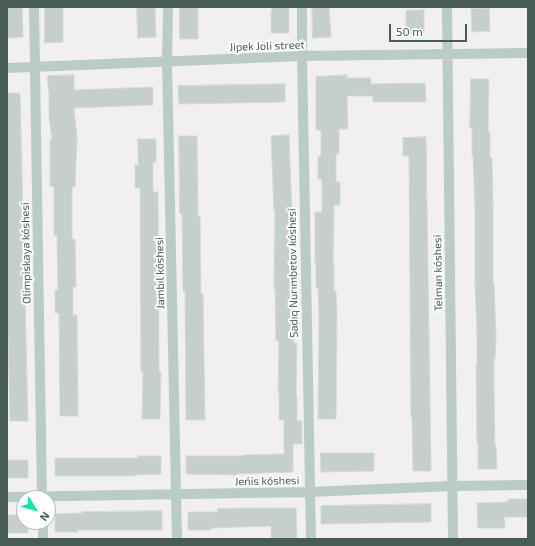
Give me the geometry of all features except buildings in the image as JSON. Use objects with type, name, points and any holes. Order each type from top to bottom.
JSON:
[{"type":"street","name":"Olimpiskaya kóshesi","points":[[34,7],[42,490]]},
{"type":"street","name":"Jambıl kóshesi","points":[[168,7],[167,62],[177,539]]},
{"type":"street","name":"Sadıq Nurımbetov kóshesi","points":[[302,7],[310,539]]},
{"type":"street","name":"Telman kóshesi","points":[[447,7],[453,539]]},
{"type":"street","name":"Jipek Joli street","points":[[7,68],[302,56],[528,53]]},
{"type":"street","name":"Jeńis kóshesi","points":[[56,498],[528,485]]}]
